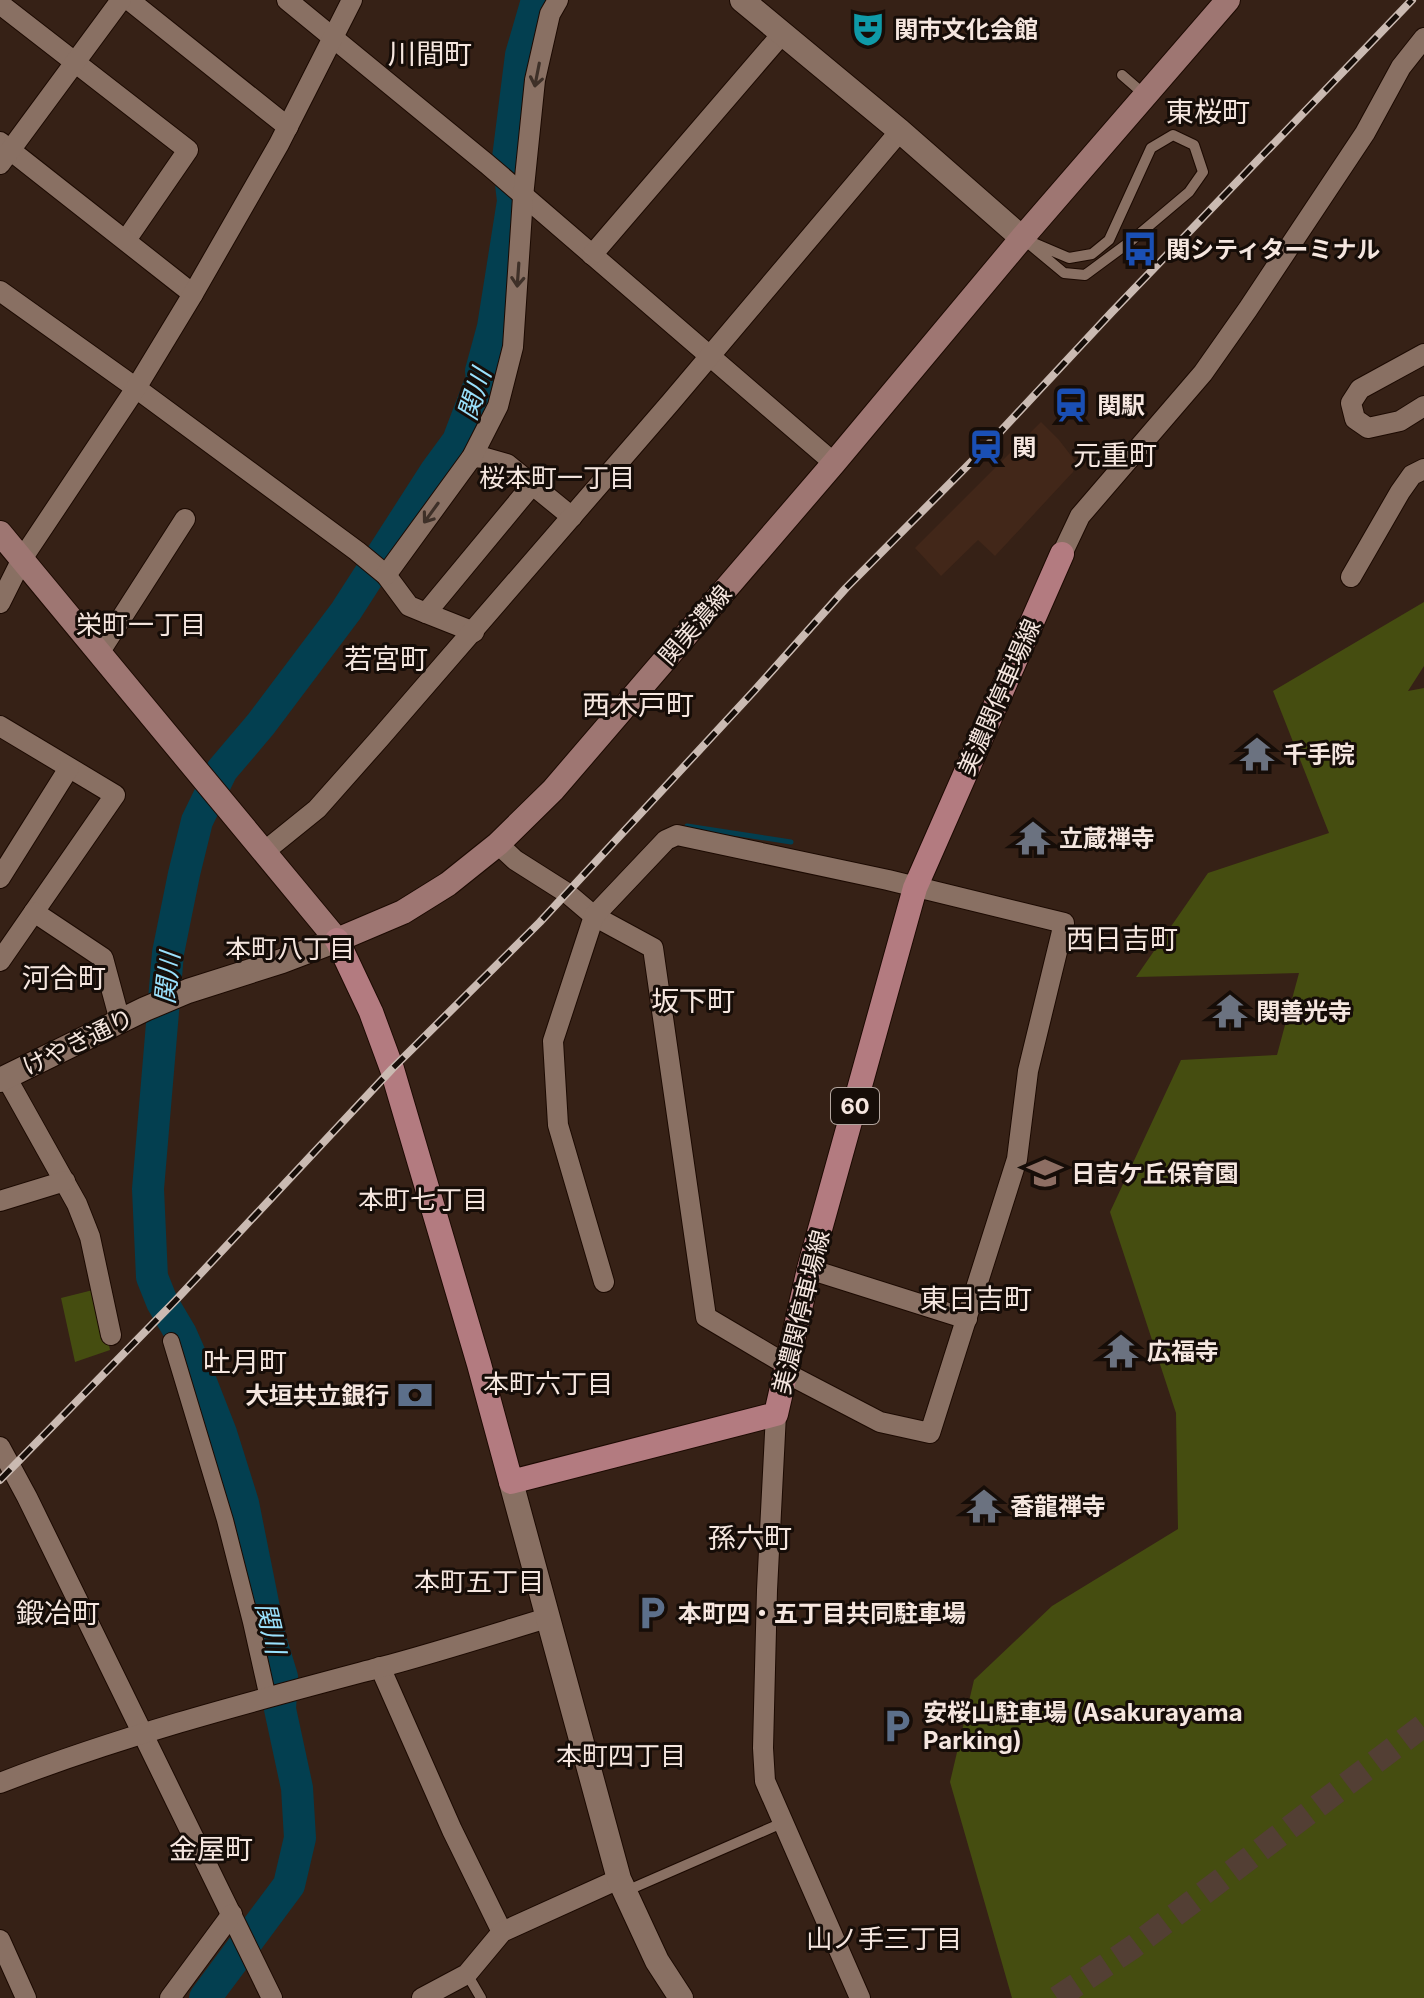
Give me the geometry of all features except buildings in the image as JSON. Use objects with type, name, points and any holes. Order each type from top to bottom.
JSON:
[{"type":"main road","name":"関美濃線","points":[[337,940],[403,912],[448,884],[498,844],[553,790],[1228,0]]},
{"type":"main road","points":[[0,533],[337,940],[371,1012],[392,1069],[511,1482]]},
{"type":"main road","name":"美濃関停車場線","points":[[511,1482],[776,1414],[809,1269],[915,888],[1062,554]]},
{"type":"street","points":[[121,0],[4,152],[126,240],[193,294]]},
{"type":"street","points":[[129,0],[288,127]]},
{"type":"street","points":[[287,0],[487,164],[834,463]]},
{"type":"street","points":[[0,603],[22,559],[136,388],[193,294],[288,127],[352,0]]},
{"type":"street","points":[[386,575],[472,457],[498,406],[513,347],[522,196],[535,80],[550,14],[558,0]]},
{"type":"street","points":[[742,0],[900,131],[1022,238]]},
{"type":"street","points":[[0,4],[188,150],[126,240]]},
{"type":"street","points":[[592,255],[782,34]]},
{"type":"street","points":[[1062,554],[1080,516],[1203,373],[1248,309],[1365,133],[1401,67],[1424,38]]},
{"type":"street","points":[[265,851],[317,809],[474,632],[900,131]]},
{"type":"street","points":[[0,291],[357,551],[386,575],[409,606],[474,632]]},
{"type":"street","points":[[1424,354],[1360,389],[1351,403],[1355,419],[1368,428],[1400,421],[1424,406]]},
{"type":"street","points":[[472,457],[507,464],[572,517]]},
{"type":"street","points":[[1351,577],[1400,492],[1412,475],[1424,469]]},
{"type":"street","points":[[426,613],[532,485]]},
{"type":"street","points":[[99,653],[185,519]]},
{"type":"street","points":[[0,726],[115,795],[0,961]]},
{"type":"street","points":[[0,878],[69,768]]},
{"type":"street","points":[[498,844],[515,860],[567,893],[594,916],[653,948],[706,1317],[787,1369],[880,1422],[930,1433],[1017,1159],[1028,1071],[1064,923],[888,880],[677,835],[666,840],[594,916],[553,1041],[558,1125],[604,1282]]},
{"type":"street","points":[[34,912],[103,958],[120,1021]]},
{"type":"street","name":"けやき通り","points":[[3,1079],[188,991],[337,940]]},
{"type":"street","points":[[3,1079],[77,1204],[90,1237],[111,1335]]},
{"type":"street","points":[[0,1201],[65,1181]]},
{"type":"street","points":[[809,1269],[967,1319]]},
{"type":"street","points":[[171,1341],[225,1520],[268,1698]]},
{"type":"street","points":[[776,1414],[767,1590],[765,1781],[860,1998]]},
{"type":"street","points":[[0,1447],[272,1998]]},
{"type":"street","points":[[511,1482],[621,1886],[657,1961],[681,1998]]},
{"type":"street","points":[[0,1783],[141,1732],[547,1618]]},
{"type":"street","points":[[380,1667],[452,1830],[502,1932]]},
{"type":"street","points":[[422,1998],[467,1974],[502,1932],[621,1886]]},
{"type":"street","points":[[170,1998],[234,1920]]},
{"type":"street","points":[[0,1940],[26,1998]]},
{"type":"lane","points":[[1122,75],[1145,95]]},
{"type":"lane","points":[[1173,135],[1194,145],[1203,172],[1189,192],[1085,275],[1064,273],[1022,238],[1069,258],[1092,254],[1109,240],[1151,148],[1173,135]]},
{"type":"lane","points":[[621,1886],[782,1823]]},
{"type":"lane","points":[[467,1974],[481,1998]]},
{"type":"shaded area","points":[[1041,422],[1076,462],[1073,472],[995,556],[978,540],[941,576],[915,548]]},
{"type":"green space","points":[[1424,602],[1424,666],[1408,691],[1424,688],[1424,1998],[1012,1998],[950,1782],[974,1680],[1052,1606],[1178,1529],[1176,1413],[1110,1212],[1181,1060],[1277,1055],[1299,973],[1136,977],[1208,873],[1329,833],[1273,691]]},
{"type":"green space","points":[[97,1289],[110,1350],[75,1362],[61,1298]]},
{"type":"waterway","name":"関川","points":[[205,1998],[289,1885],[300,1838],[297,1788],[280,1709],[282,1677],[270,1638],[243,1503],[221,1433],[192,1359],[152,1277],[148,1189],[168,953],[197,821],[222,770],[261,724],[346,611],[458,441],[482,378],[481,371],[493,327],[513,201],[508,158],[521,55],[537,0]]},
{"type":"waterway","points":[[687,826],[791,842]]},
{"type":"tunnel","points":[[1057,1998],[1133,1947],[1424,1725]]},
{"type":"railway","points":[[0,1480],[175,1301],[392,1069],[540,922],[846,588],[986,447],[1412,0]]},
{"type":"place","name":"関市文化会館","points":[[868,29]]},
{"type":"place","name":"関シティターミナル","points":[[1140,249]]},
{"type":"place","name":"関駅","points":[[1071,405]]},
{"type":"place","name":"関","points":[[986,447]]},
{"type":"place","name":"千手院","points":[[1257,754]]},
{"type":"place","name":"立蔵禅寺","points":[[1033,838]]},
{"type":"place","name":"関善光寺","points":[[1230,1011]]},
{"type":"place","name":"日吉ケ丘保育園","points":[[1045,1173]]},
{"type":"place","name":"広福寺","points":[[1121,1351]]},
{"type":"place","name":"大垣共立銀行","points":[[415,1395]]},
{"type":"place","name":"香龍禅寺","points":[[984,1506]]},
{"type":"place","name":"本町四・五丁目共同駐車場","points":[[652,1613]]},
{"type":"place","name":"安桜山駐車場 (Asakurayama Parking)","points":[[897,1726]]},
{"type":"district","name":"川間町","points":[[430,54]]},
{"type":"district","name":"東桜町","points":[[1208,112]]},
{"type":"district","name":"元重町","points":[[1115,455]]},
{"type":"district","name":"桜本町一丁目","points":[[557,477]]},
{"type":"district","name":"栄町一丁目","points":[[141,624]]},
{"type":"district","name":"若宮町","points":[[386,659]]},
{"type":"district","name":"西木戸町","points":[[638,705]]},
{"type":"district","name":"西日吉町","points":[[1122,939]]},
{"type":"district","name":"本町八丁目","points":[[290,948]]},
{"type":"district","name":"河合町","points":[[64,978]]},
{"type":"district","name":"坂下町","points":[[693,1001]]},
{"type":"district","name":"本町七丁目","points":[[423,1199]]},
{"type":"district","name":"東日吉町","points":[[976,1299]]},
{"type":"district","name":"吐月町","points":[[245,1362]]},
{"type":"district","name":"本町六丁目","points":[[548,1383]]},
{"type":"district","name":"孫六町","points":[[750,1538]]},
{"type":"district","name":"本町五丁目","points":[[479,1581]]},
{"type":"district","name":"鍛冶町","points":[[58,1613]]},
{"type":"district","name":"本町四丁目","points":[[621,1755]]},
{"type":"district","name":"金屋町","points":[[211,1849]]},
{"type":"district","name":"山ノ手三丁目","points":[[884,1938]]}]
